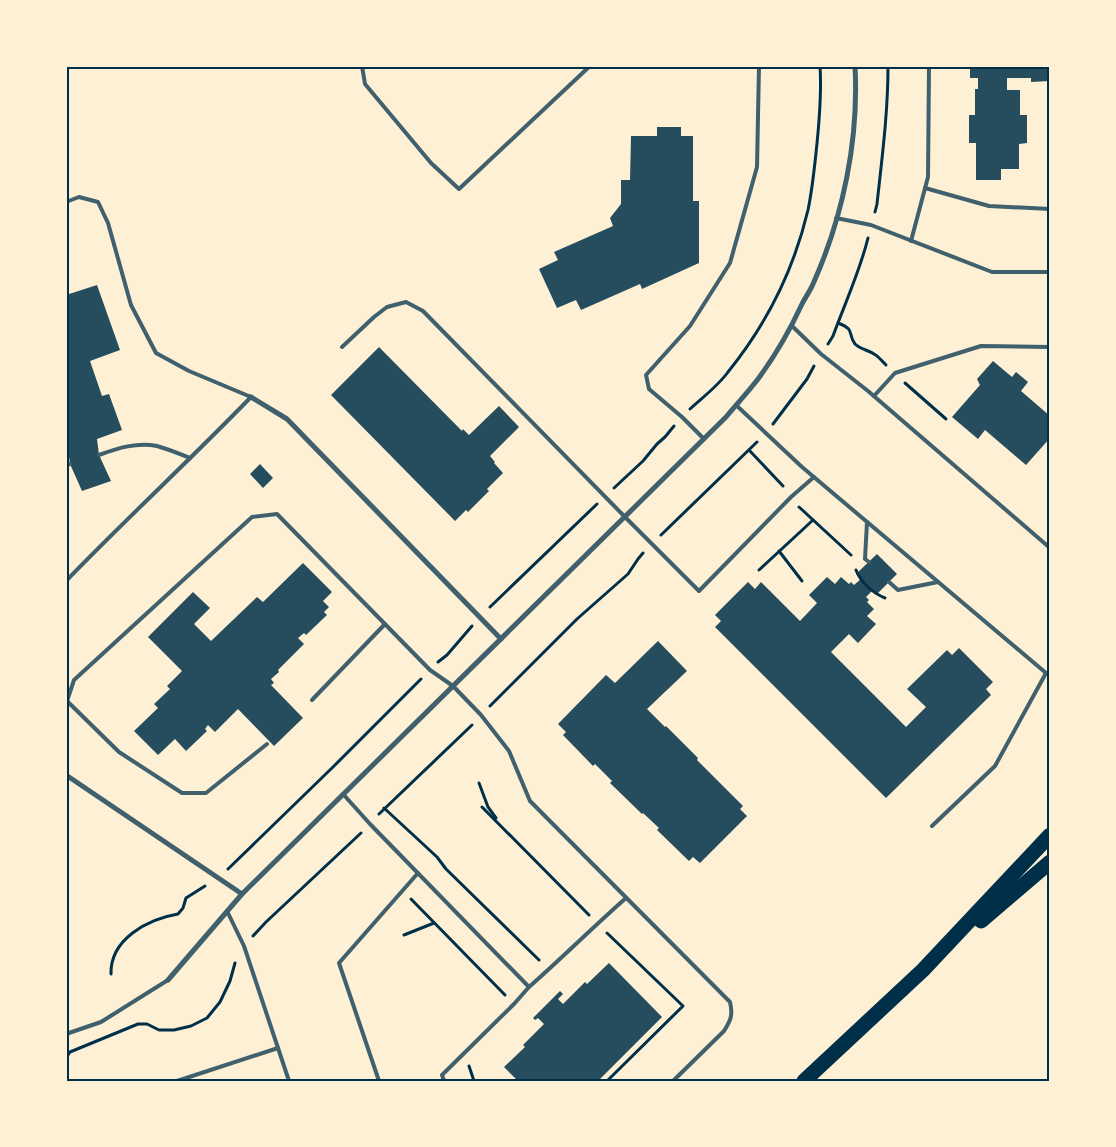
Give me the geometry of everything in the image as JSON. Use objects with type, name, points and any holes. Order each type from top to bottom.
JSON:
[{"type":"highway","points":[[923,970],[1050,835]]},
{"type":"highway","points":[[804,1081],[923,970],[1050,862]]},
{"type":"street","points":[[168,980],[242,894],[704,439],[726,417],[758,379],[792,326],[813,285],[832,234],[846,184],[853,132],[856,84],[855,66]]},
{"type":"street","points":[[252,397],[287,419],[501,639]]},
{"type":"street","points":[[66,775],[242,894]]},
{"type":"lane","points":[[362,66],[365,84],[431,163],[459,189],[590,66]]},
{"type":"lane","points":[[704,439],[649,389],[646,375],[690,326],[730,263],[758,167],[758,66]]},
{"type":"lane","points":[[911,241],[928,177],[929,66]]},
{"type":"lane","points":[[926,188],[989,206],[1050,209]]},
{"type":"lane","points":[[66,202],[79,197],[98,202],[108,223],[131,305],[156,353],[189,370],[252,397],[66,580]]},
{"type":"lane","points":[[836,218],[871,225],[992,272],[1050,272]]},
{"type":"lane","points":[[342,346],[387,307],[406,302],[423,311],[699,591],[791,497],[814,477]]},
{"type":"lane","points":[[792,326],[821,354],[874,396],[1050,548]]},
{"type":"lane","points":[[874,396],[895,373],[981,346],[1050,347]]},
{"type":"lane","points":[[736,405],[866,522],[1046,672],[995,766],[932,826]]},
{"type":"lane","points":[[100,455],[120,447],[142,445],[157,446],[190,458]]},
{"type":"lane","points":[[268,744],[206,793],[182,793],[119,752],[67,701],[74,680],[252,517],[277,514],[430,670],[453,686],[481,716],[510,751],[530,801],[730,1002],[732,1012],[729,1024],[674,1081]]},
{"type":"lane","points":[[866,522],[866,558],[869,562]]},
{"type":"lane","points":[[889,582],[898,590],[938,582]]},
{"type":"lane","points":[[312,700],[385,624]]},
{"type":"lane","points":[[343,794],[529,987]]},
{"type":"lane","points":[[379,1081],[339,963],[418,873]]},
{"type":"lane","points":[[444,1081],[442,1075],[529,987],[626,898]]},
{"type":"lane","points":[[227,911],[244,946],[289,1081]]},
{"type":"lane","points":[[66,1034],[101,1022],[168,980]]},
{"type":"lane","points":[[177,1081],[278,1048]]},
{"type":"path","points":[[111,974],[111,965],[118,948],[133,932],[147,924],[178,914],[183,908],[186,898],[218,878],[447,655],[480,617],[588,511],[644,461],[682,417],[728,374],[778,296],[790,268],[808,210],[820,104],[820,66]]},
{"type":"path","points":[[66,1058],[70,1052],[138,1024],[147,1024],[160,1030],[174,1030],[191,1026],[207,1018],[220,1002],[230,981],[239,951],[266,922],[370,824],[384,808],[481,716],[578,619],[628,574],[638,558],[778,419],[807,379],[833,336],[865,250],[877,204],[885,140],[888,66]]},
{"type":"path","points":[[759,570],[813,520]]},
{"type":"path","points":[[779,550],[802,581]]},
{"type":"path","points":[[479,783],[488,806],[500,825]]},
{"type":"path","points":[[482,807],[597,923],[683,1006],[607,1081]]},
{"type":"path","points":[[384,808],[549,970]]},
{"type":"path","points":[[402,890],[514,1004]]},
{"type":"path","points":[[404,935],[434,923]]},
{"type":"building","points":[[970,66],[1050,66],[1050,81],[1031,82],[1031,78],[1007,78],[1007,90],[1020,90],[1020,115],[1027,115],[1027,143],[1019,144],[1019,169],[1001,169],[1001,180],[976,180],[976,143],[969,143],[969,115],[975,115],[975,89],[978,89],[978,78],[970,78]]},
{"type":"building","points":[[657,127],[681,127],[681,136],[693,136],[693,201],[699,201],[699,263],[642,289],[640,284],[581,310],[576,300],[557,308],[539,269],[558,260],[554,252],[613,226],[610,218],[621,204],[621,180],[630,180],[631,136],[657,136]]},
{"type":"building","points":[[97,285],[120,350],[90,361],[102,396],[109,394],[122,430],[97,439],[99,455],[111,481],[82,491],[70,464],[68,449],[66,450],[66,295]]},
{"type":"building","points":[[379,347],[462,431],[463,429],[469,435],[499,406],[519,427],[490,456],[503,473],[487,489],[489,491],[468,512],[466,510],[455,521],[331,395]]},
{"type":"building","points":[[993,361],[1012,377],[1016,372],[1028,382],[1021,391],[1050,416],[1050,438],[1026,465],[985,430],[978,439],[952,417],[980,385],[977,379]]},
{"type":"building","points":[[260,464],[273,478],[263,488],[250,474]]},
{"type":"building","points":[[877,554],[897,574],[876,595],[872,591],[866,597],[869,600],[867,602],[874,609],[867,616],[876,624],[858,643],[849,634],[831,652],[906,727],[926,707],[907,689],[947,650],[952,655],[959,648],[993,682],[986,689],[991,695],[886,798],[715,627],[721,621],[715,615],[748,582],[755,589],[761,582],[800,621],[817,603],[809,595],[827,577],[835,584],[841,577],[849,584],[851,582],[854,585],[861,579],[856,574]]},
{"type":"building","points":[[303,563],[332,592],[323,601],[329,607],[324,612],[327,615],[306,635],[304,633],[298,638],[304,644],[278,670],[279,672],[271,679],[274,683],[271,685],[303,718],[274,746],[238,709],[215,732],[208,725],[205,729],[207,731],[186,751],[175,739],[158,755],[134,731],[158,708],[154,704],[170,689],[167,686],[182,671],[148,637],[193,592],[210,608],[194,624],[211,641],[257,597],[263,602]]},
{"type":"building","points":[[658,641],[687,671],[647,709],[698,758],[697,760],[743,806],[740,809],[747,816],[700,863],[693,857],[689,861],[657,830],[659,828],[610,783],[612,781],[595,764],[593,766],[563,735],[566,732],[558,724],[606,675],[615,683]]},
{"type":"building","points":[[609,963],[662,1017],[598,1081],[518,1081],[504,1067],[525,1047],[523,1045],[544,1024],[538,1018],[535,1020],[533,1018],[560,991],[563,994],[558,999],[563,1004],[585,982],[587,984]]}]
